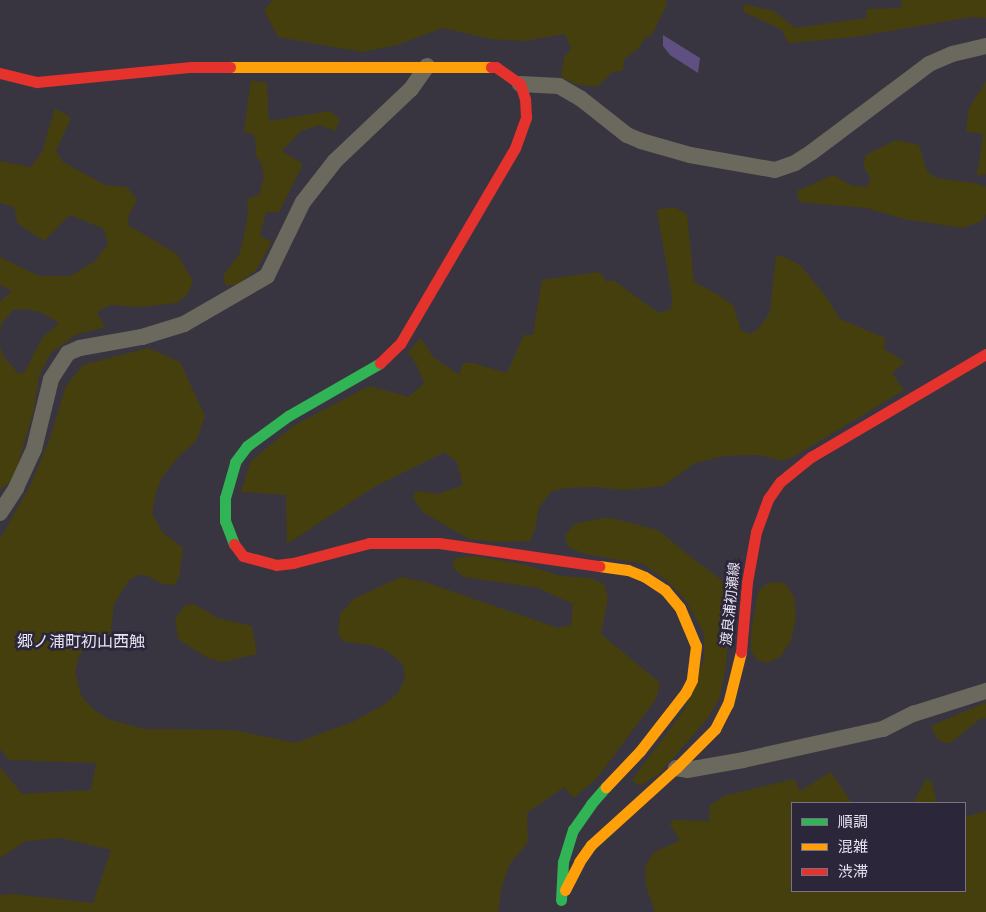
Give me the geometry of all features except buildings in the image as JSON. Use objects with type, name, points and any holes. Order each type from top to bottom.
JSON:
[{"type":"street","points":[[0,73],[37,82],[191,67],[428,66],[496,68],[520,84],[560,86],[580,98],[627,135],[641,141],[724,162],[775,170],[795,163],[812,152],[929,64],[952,54],[986,46]]},
{"type":"street","points":[[0,513],[16,488],[34,449],[52,379],[57,367],[68,354],[80,348],[142,337],[184,324],[267,276],[308,195],[335,161],[411,89],[428,66]]},
{"type":"street","points":[[520,84],[525,99],[526,117],[515,148],[400,344],[372,368],[288,416],[247,446],[235,462],[230,474],[225,498],[225,521],[236,548],[244,556],[258,562],[276,565],[293,563],[369,543],[439,543],[628,570],[645,577],[665,590],[680,608],[696,646],[692,680],[686,692],[640,751],[591,804],[573,830],[563,862],[560,906]]},
{"type":"street","name":"渡良浦初瀬線","points":[[560,906],[571,877],[591,845],[676,768],[715,729],[728,704],[740,660],[752,551],[768,499],[780,482],[811,457],[986,354]]},
{"type":"street","points":[[676,768],[687,770],[743,760],[883,729],[913,714],[986,691]]},
{"type":"shaded area","points":[[273,0],[666,0],[667,4],[652,35],[646,37],[639,48],[624,59],[623,71],[612,72],[597,87],[575,84],[561,77],[564,58],[571,48],[565,34],[524,41],[490,39],[443,28],[397,45],[362,52],[278,37],[264,10]]},
{"type":"shaded area","points":[[902,0],[986,0],[986,18],[971,17],[855,37],[788,43],[782,30],[744,12],[743,4],[774,11],[795,28],[866,18],[867,9],[901,8]]},
{"type":"shaded area","points":[[663,35],[700,58],[698,73],[670,55],[663,46]]},
{"type":"shaded area","points":[[251,80],[267,83],[269,121],[330,111],[340,120],[335,131],[320,125],[301,131],[282,151],[303,164],[279,212],[266,212],[260,236],[272,242],[256,270],[238,284],[226,286],[223,276],[240,253],[248,211],[247,199],[259,195],[264,177],[261,163],[256,156],[255,136],[244,131]]},
{"type":"shaded area","points":[[986,81],[986,174],[977,176],[983,134],[966,131],[969,108]]},
{"type":"shaded area","points":[[55,108],[71,118],[56,151],[63,162],[105,185],[127,187],[137,200],[129,215],[128,225],[177,254],[193,281],[187,295],[177,303],[141,307],[110,305],[97,312],[105,327],[75,335],[51,353],[39,375],[34,409],[14,478],[0,490],[0,344],[3,356],[18,373],[24,373],[42,338],[59,323],[40,312],[25,309],[13,310],[2,323],[0,333],[0,302],[12,291],[0,285],[0,257],[39,276],[70,276],[94,262],[108,244],[104,229],[70,215],[44,241],[17,223],[14,207],[0,203],[0,161],[31,167],[42,152]]},
{"type":"shaded area","points":[[896,140],[919,145],[927,171],[936,178],[976,183],[986,187],[986,214],[981,222],[962,228],[904,219],[866,208],[799,202],[797,191],[833,175],[852,186],[866,187],[871,179],[863,166],[866,155]]},
{"type":"shaded area","points":[[674,207],[687,214],[694,282],[733,305],[741,330],[750,334],[759,328],[770,312],[776,255],[789,259],[801,266],[827,298],[840,319],[885,338],[884,349],[905,362],[892,373],[904,390],[795,456],[782,461],[760,455],[724,456],[695,463],[663,486],[623,490],[598,487],[566,488],[552,491],[539,507],[535,529],[530,541],[495,542],[469,539],[424,513],[413,498],[416,491],[438,494],[463,485],[457,462],[445,452],[374,487],[287,544],[286,495],[241,492],[251,461],[293,426],[369,386],[409,397],[424,383],[416,364],[408,352],[421,338],[433,357],[459,375],[463,363],[473,363],[507,373],[524,335],[533,335],[542,280],[599,272],[607,282],[613,280],[659,313],[671,309],[672,297],[657,210]]},
{"type":"shaded area","points":[[148,348],[180,362],[205,416],[196,441],[177,458],[161,479],[152,513],[162,532],[183,548],[179,577],[175,585],[162,584],[148,576],[138,575],[129,580],[114,604],[110,639],[92,635],[79,656],[75,672],[81,695],[93,709],[108,719],[144,729],[233,730],[296,743],[352,722],[382,706],[398,693],[405,678],[403,665],[388,651],[371,645],[345,642],[338,634],[340,614],[355,598],[401,577],[425,582],[558,628],[571,625],[573,604],[538,588],[464,577],[452,567],[455,558],[474,556],[526,565],[561,576],[591,578],[604,584],[608,598],[601,634],[660,683],[656,699],[597,778],[574,798],[564,787],[527,813],[528,842],[509,865],[502,886],[498,912],[0,912],[0,895],[14,894],[93,903],[111,850],[61,838],[26,841],[0,858],[0,767],[22,794],[91,790],[96,763],[9,760],[0,749],[0,539],[30,486],[49,441],[66,386],[83,365]]},
{"type":"shaded area","points":[[611,518],[658,530],[726,583],[731,598],[726,666],[720,697],[708,718],[659,774],[640,786],[632,780],[685,709],[704,659],[704,633],[685,599],[666,580],[643,564],[585,554],[568,547],[565,536],[574,524]]},
{"type":"shaded area","points":[[772,582],[784,583],[794,596],[796,616],[791,641],[780,657],[767,663],[757,660],[751,651],[751,632],[758,592],[765,585]]},
{"type":"shaded area","points":[[186,604],[196,605],[217,618],[252,626],[257,654],[223,662],[208,658],[178,639],[175,619]]},
{"type":"shaded area","points":[[986,702],[986,718],[980,719],[949,744],[937,739],[931,726]]},
{"type":"shaded area","points":[[831,772],[851,802],[791,802],[791,892],[966,892],[966,817],[986,811],[986,912],[655,912],[646,886],[645,868],[653,853],[680,840],[670,825],[672,820],[709,821],[710,805],[724,796],[794,779],[800,791]]},
{"type":"shaded area","points":[[926,779],[931,780],[937,802],[914,802]]},
{"type":"traffic: fast","points":[[234,544],[225,521],[225,498],[235,462],[247,446],[288,416],[380,363]]},
{"type":"traffic: fast","points":[[561,900],[563,862],[573,830],[591,804],[606,787]]},
{"type":"traffic: slow","points":[[230,67],[491,67]]},
{"type":"traffic: slow","points":[[599,566],[628,570],[645,577],[665,590],[680,608],[696,646],[692,680],[686,692],[640,751],[606,787]]},
{"type":"traffic: slow","points":[[565,890],[579,862],[591,845],[676,768],[715,729],[728,704],[741,652]]},
{"type":"traffic: jam","points":[[0,73],[37,82],[191,67],[230,67]]},
{"type":"traffic: jam","points":[[380,363],[400,344],[515,148],[526,117],[525,99],[520,84],[496,67],[491,67]]},
{"type":"traffic: jam","points":[[741,652],[747,582],[756,532],[768,499],[780,482],[811,457],[986,354]]},
{"type":"traffic: jam","points":[[234,544],[243,556],[276,565],[293,563],[369,543],[439,543],[599,566]]},
{"type":"district","name":"郷ノ浦町初山西触","points":[[81,642]]}]
